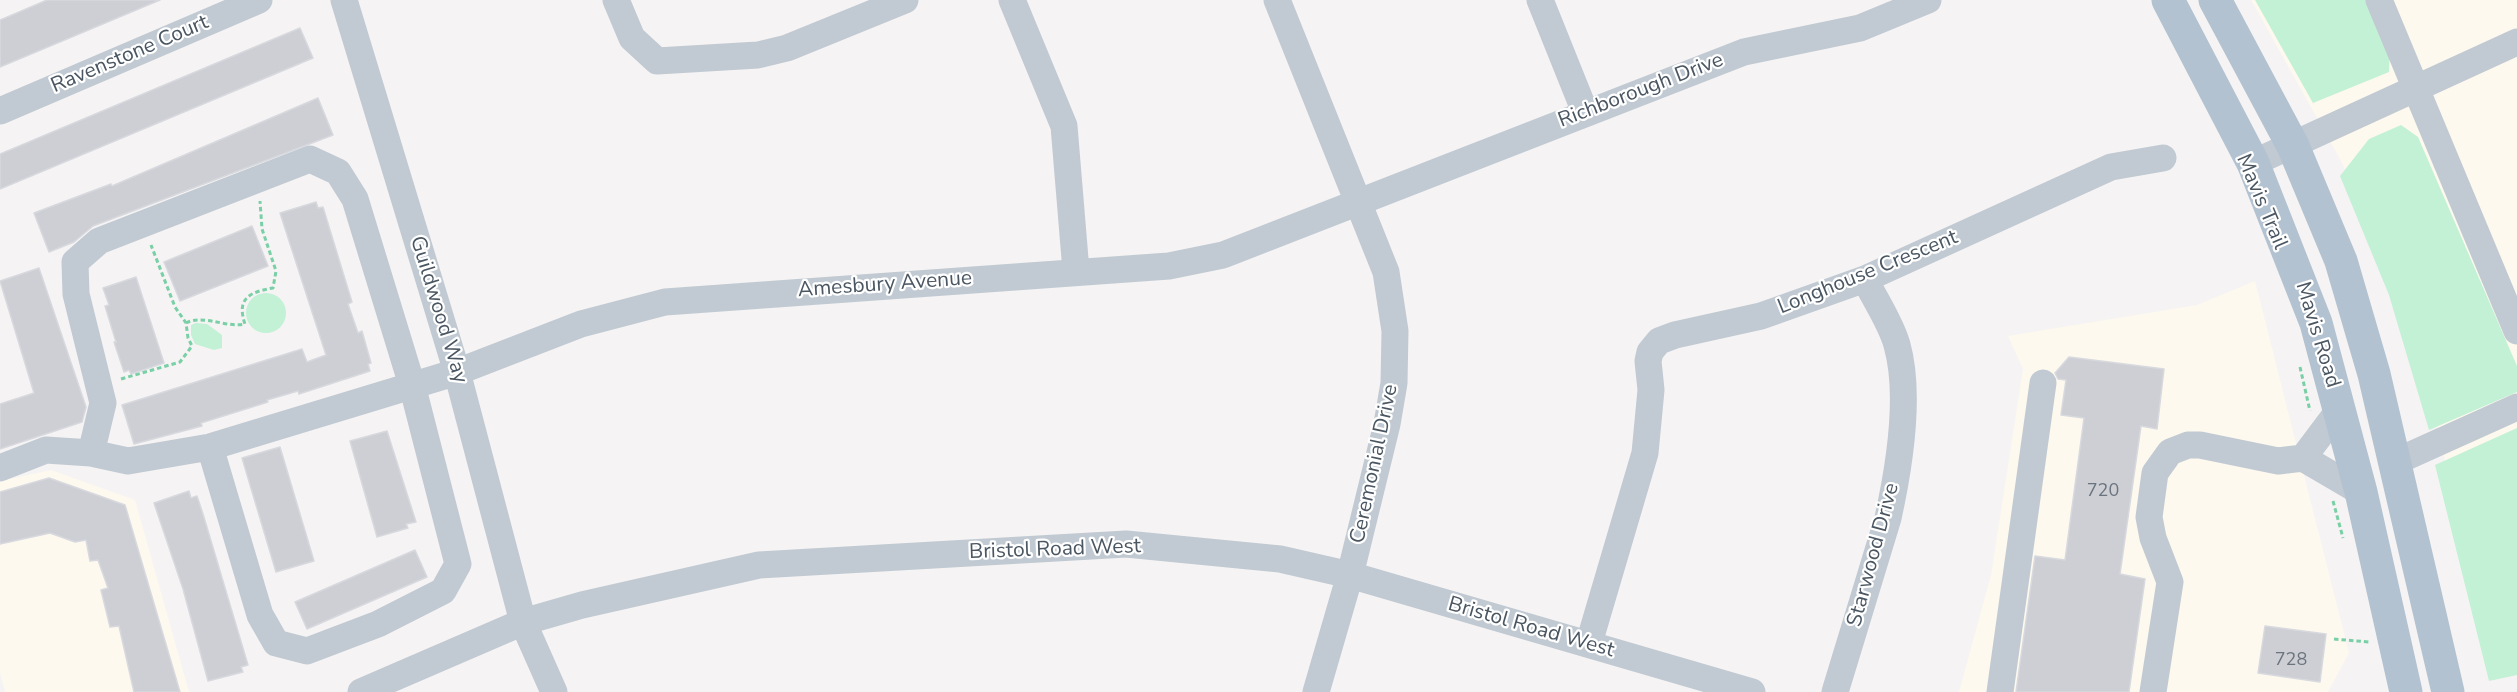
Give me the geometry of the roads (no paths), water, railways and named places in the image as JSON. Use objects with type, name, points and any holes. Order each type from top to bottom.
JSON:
[{"type":"main road","name":"Mavis Road","points":[[2168,0],[2253,163],[2316,323],[2326,414],[2361,492],[2406,692]]},
{"type":"main road","name":"Mavis Road","points":[[2215,0],[2293,146],[2341,261],[2374,374],[2448,692]]},
{"type":"street","name":"Ravenstone Court","points":[[0,111],[259,0]]},
{"type":"street","name":"Guildwood Way","points":[[344,0],[457,372],[523,622],[554,692]]},
{"type":"street","points":[[616,0],[632,38],[657,61],[758,55],[787,48],[906,0]]},
{"type":"street","points":[[1012,0],[1064,126],[1076,271]]},
{"type":"street","name":"Ceremonial Drive","points":[[1277,0],[1386,272],[1395,331],[1394,373],[1387,424],[1350,576],[1317,692]]},
{"type":"street","points":[[1539,0],[1585,112]]},
{"type":"street","name":"Richborough Drive","points":[[1359,201],[1744,52],[1860,28],[1928,0]]},
{"type":"street","points":[[2379,0],[2517,331]]},
{"type":"street","points":[[2253,163],[2517,42]]},
{"type":"street","name":"Longhouse Crescent","points":[[1588,644],[1645,453],[1651,390],[1650,352],[1659,341],[1675,335],[1761,316],[1865,279],[2111,166],[2163,158]]},
{"type":"street","points":[[92,453],[104,403],[76,294],[75,262],[99,241],[310,159],[338,172],[355,199],[412,385],[458,564],[443,591],[378,624],[306,651],[276,643],[260,615],[210,447]]},
{"type":"street","name":"Amesbury Avenue","points":[[0,468],[46,450],[92,453],[128,461],[210,447],[457,372],[581,324],[666,302],[1169,266],[1223,255],[1359,201]]},
{"type":"street","name":"Starwood Drive","points":[[1835,692],[1888,518],[1894,490],[1901,422],[1903,379],[1897,344],[1865,279]]},
{"type":"street","points":[[2000,692],[2043,383]]},
{"type":"street","points":[[2395,462],[2517,407]]},
{"type":"street","points":[[2303,458],[2326,414]]},
{"type":"street","points":[[2153,692],[2170,582],[2153,538],[2149,517],[2155,473],[2170,453],[2188,445],[2278,461],[2303,458],[2361,492]]},
{"type":"street","name":"Bristol Road West","points":[[361,692],[523,622],[582,605],[759,565],[1126,544],[1280,559],[1350,576],[1752,692]]}]
